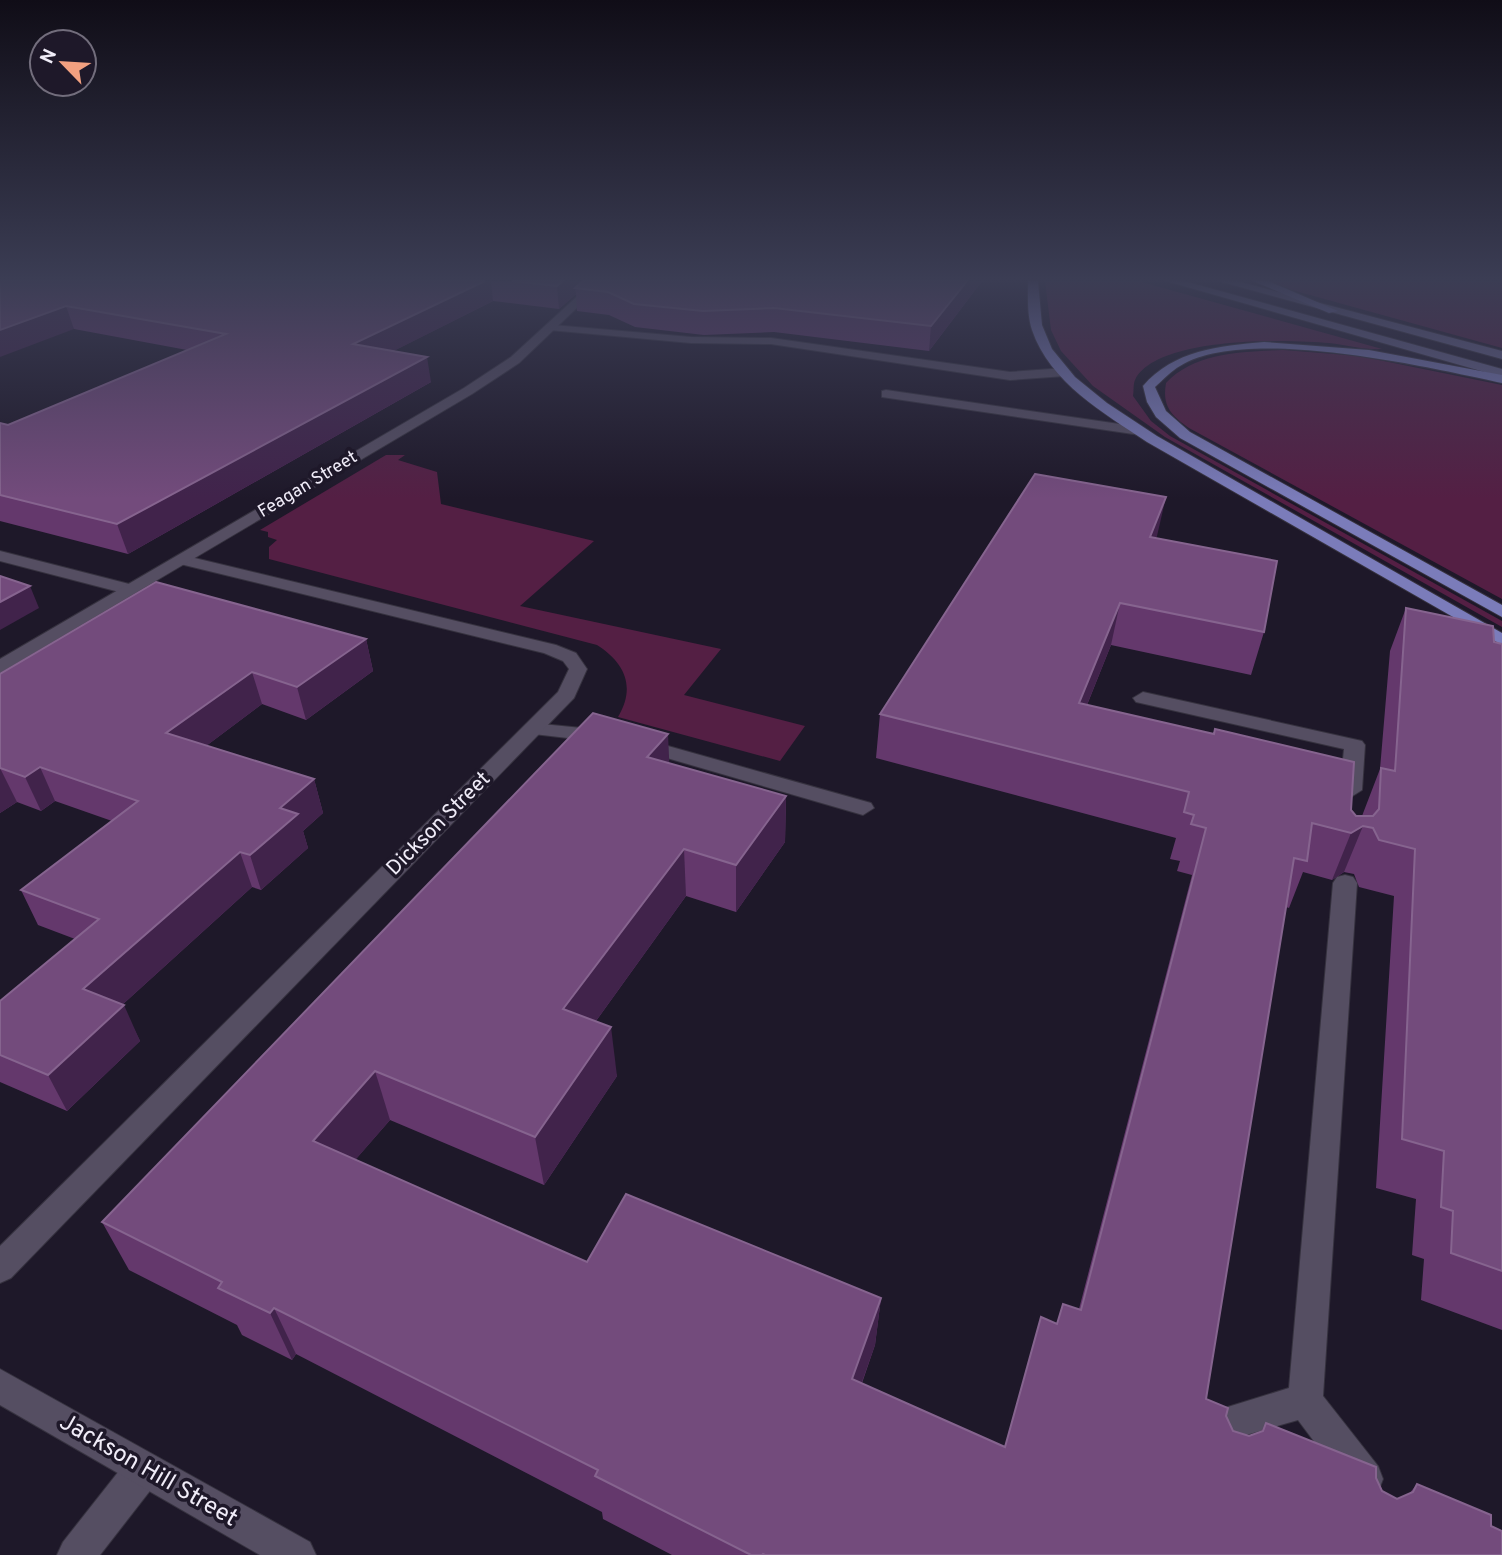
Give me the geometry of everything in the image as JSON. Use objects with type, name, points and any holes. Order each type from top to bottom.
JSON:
[{"type":"main road","points":[[1050,354],[1080,388],[1140,431],[1502,639]]},
{"type":"main road","points":[[1198,354],[1177,361],[1158,373],[1149,386],[1152,402],[1161,418],[1185,435],[1502,612]]},
{"type":"main road","points":[[1369,354],[1502,376]]},
{"type":"main road","points":[[1424,354],[1502,376]]},
{"type":"street","name":"Feagan Street","points":[[0,667],[468,391],[522,354]]},
{"type":"street","points":[[850,354],[1010,376],[1065,372]]},
{"type":"street","points":[[887,394],[1140,431]]},
{"type":"street","points":[[0,556],[131,590]]},
{"type":"street","name":"Dickson Street","points":[[0,1268],[567,694],[578,669],[570,657],[550,649],[182,560]]},
{"type":"street","points":[[1143,698],[1355,745],[1349,814]]},
{"type":"street","points":[[532,729],[617,737],[863,808]]},
{"type":"street","points":[[1345,883],[1305,1401],[1367,1482],[1367,1511]]},
{"type":"street","name":"Jackson Hill Street","points":[[0,1386],[143,1470],[297,1555]]},
{"type":"street","points":[[1224,1460],[1230,1422],[1305,1401]]},
{"type":"street","points":[[76,1555],[143,1470]]},
{"type":"shaded area","points":[[1063,354],[1174,354],[1148,366],[1135,380],[1133,396],[1151,421],[1170,436],[1502,621],[1502,627],[1165,437],[1093,386]]},
{"type":"shaded area","points":[[1328,354],[1359,356],[1502,385],[1502,599],[1177,419],[1165,398],[1166,383],[1191,365],[1220,356]]},
{"type":"shaded area","points":[[386,455],[405,455],[398,460],[437,472],[441,504],[594,541],[520,606],[721,649],[684,695],[805,726],[780,761],[618,717],[626,696],[625,676],[615,660],[597,645],[269,559],[269,547],[277,540],[268,537],[268,532],[260,530]]},
{"type":"building","points":[[179,354],[407,354],[427,357],[117,524],[0,495],[0,423],[8,425]]},
{"type":"building","points":[[1035,474],[1166,497],[1150,537],[1277,561],[1264,632],[1120,603],[1079,703],[1214,734],[1215,729],[1354,762],[1351,810],[1356,816],[1373,816],[1379,809],[1381,768],[1395,771],[1406,608],[1493,626],[1494,642],[1502,644],[1502,1271],[1451,1253],[1453,1211],[1441,1207],[1444,1151],[1402,1139],[1415,849],[1379,840],[1373,828],[1363,826],[1351,833],[1312,823],[1307,861],[1294,858],[1206,1399],[1228,1408],[1226,1416],[1233,1431],[1249,1436],[1263,1431],[1266,1423],[1376,1467],[1376,1478],[1382,1491],[1397,1499],[1413,1492],[1417,1484],[1491,1515],[1491,1526],[1502,1531],[1502,1555],[751,1555],[595,1476],[598,1470],[274,1308],[270,1313],[218,1288],[222,1282],[102,1222],[593,713],[668,734],[647,757],[786,796],[736,865],[684,849],[563,1009],[611,1027],[535,1137],[375,1071],[313,1141],[587,1262],[626,1194],[881,1298],[852,1379],[1005,1447],[1041,1317],[1057,1324],[1063,1304],[1081,1310],[1206,828],[1191,824],[1194,815],[1184,812],[1189,792],[880,714]]},
{"type":"building","points":[[0,576],[30,586],[0,602]]},
{"type":"building","points":[[156,582],[366,639],[297,687],[252,672],[166,733],[314,779],[280,808],[298,814],[250,855],[240,852],[83,989],[124,1005],[48,1075],[0,1055],[0,1001],[99,919],[21,890],[138,801],[40,767],[25,777],[0,768],[0,674]]}]
